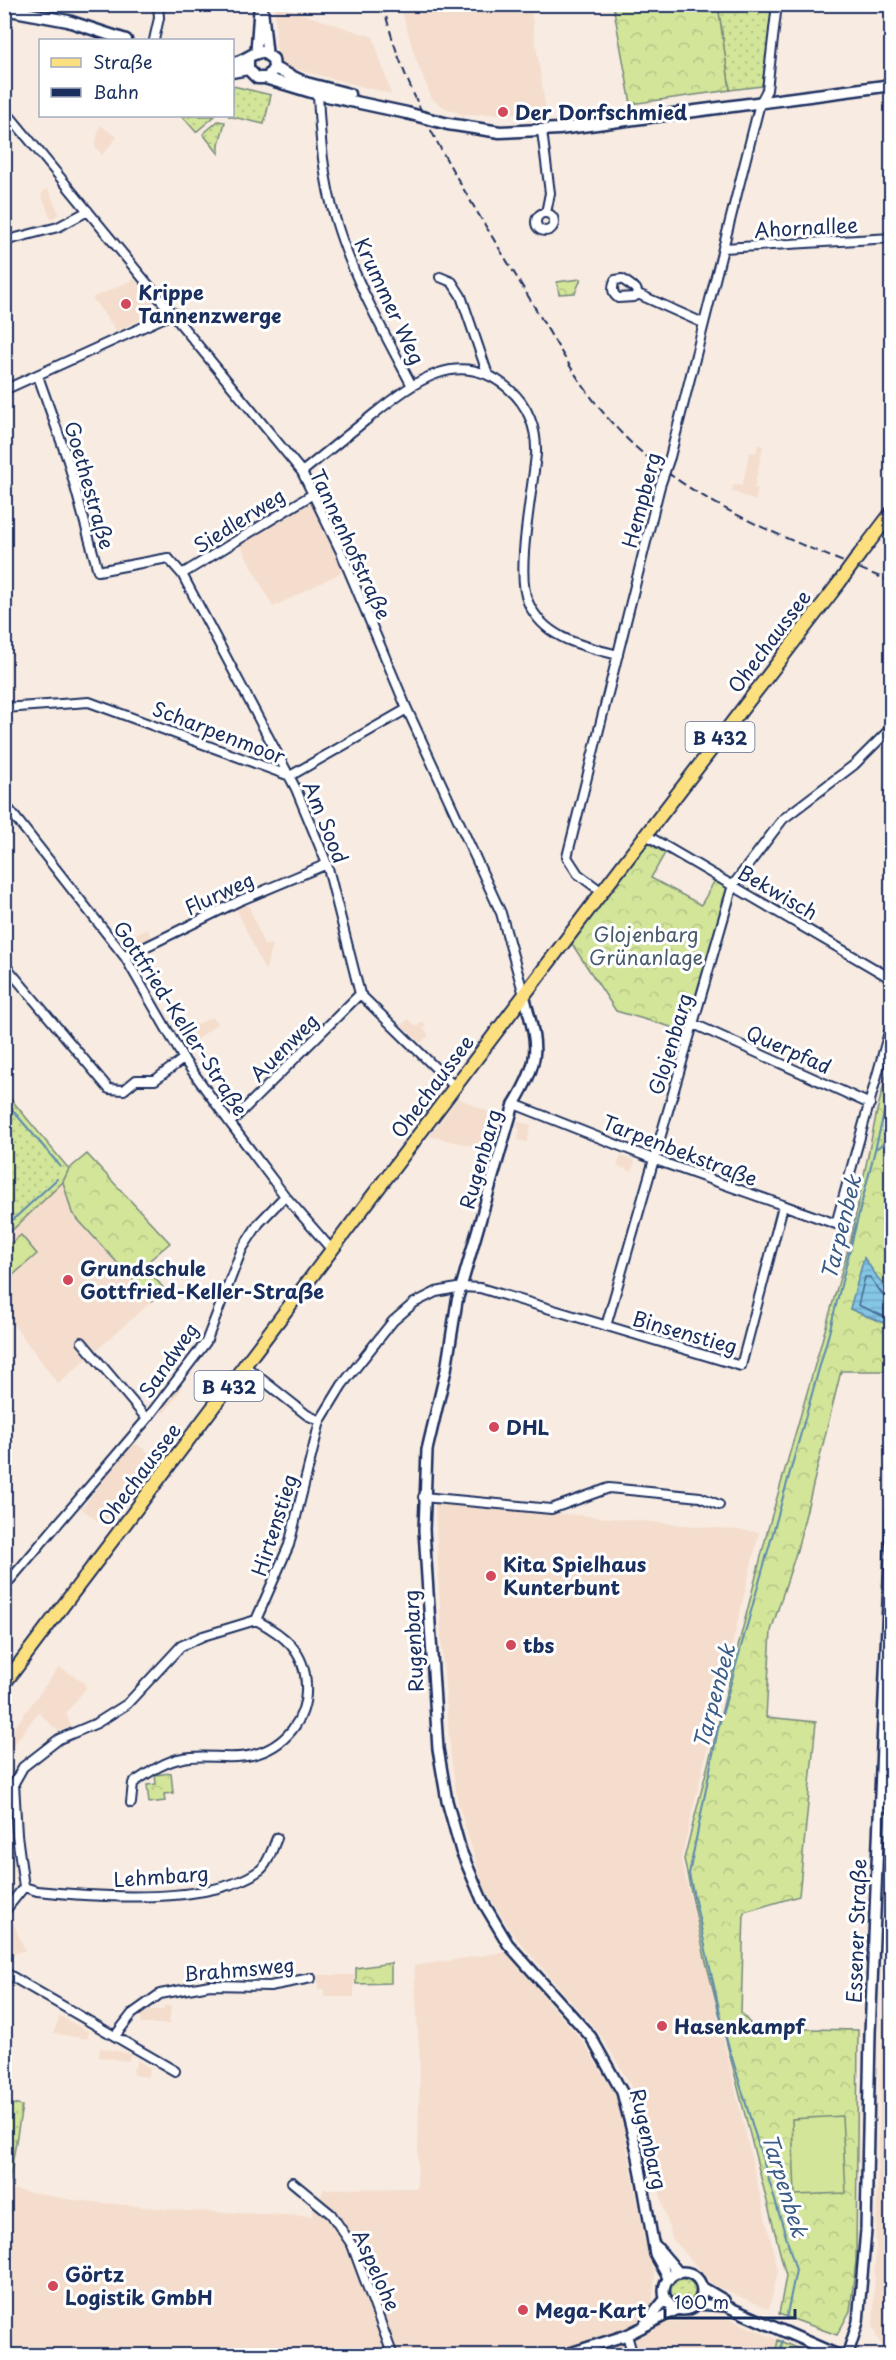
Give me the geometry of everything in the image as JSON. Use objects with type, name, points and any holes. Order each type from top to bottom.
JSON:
[{"type":"main road","points":[[6,8],[68,21],[123,39]]},
{"type":"main road","points":[[234,71],[255,58]]},
{"type":"main road","points":[[255,58],[253,76],[318,94],[383,106],[448,124],[489,131],[542,131],[891,85]]},
{"type":"main road","points":[[234,63],[255,58],[273,59],[274,68],[265,78]]},
{"type":"main road","points":[[274,68],[286,76],[365,98],[383,106]]},
{"type":"main road","name":"Ohechaussee","points":[[4,1684],[891,512]]},
{"type":"street","points":[[154,39],[159,18],[158,4]]},
{"type":"street","points":[[255,58],[260,4]]},
{"type":"street","name":"Hempberg","points":[[602,892],[578,874],[567,857],[660,486],[670,457],[760,104],[767,90],[777,4]]},
{"type":"street","name":"Krummer Weg","points":[[302,472],[411,384],[370,306],[336,221],[325,171],[318,94]]},
{"type":"street","name":"Tannenhofstraße","points":[[4,109],[174,313],[302,472],[501,913],[524,995]]},
{"type":"street","points":[[542,131],[550,193],[546,213]]},
{"type":"street","points":[[4,241],[58,227],[88,211]]},
{"type":"street","name":"Ahornallee","points":[[723,248],[891,238]]},
{"type":"street","points":[[440,277],[452,282],[457,289],[488,375]]},
{"type":"street","points":[[638,294],[703,323]]},
{"type":"street","points":[[4,390],[174,313]]},
{"type":"street","points":[[411,384],[445,371],[464,370],[488,375],[508,389],[526,409],[536,441],[524,572],[527,601],[535,615],[556,635],[618,656]]},
{"type":"street","name":"Goethestraße","points":[[38,376],[75,484],[98,571],[168,558]]},
{"type":"street","name":"Siedlerweg","points":[[182,574],[313,494]]},
{"type":"street","name":"Am Sood","points":[[168,558],[182,574],[290,776],[327,864],[360,994]]},
{"type":"street","name":"Scharpenmoor","points":[[4,708],[89,702],[290,776],[407,709]]},
{"type":"street","name":"Glojenbarg","points":[[606,1326],[688,1033],[694,1024],[733,885],[783,819],[854,765],[891,727]]},
{"type":"street","name":"Gottfried-Keller-Straße","points":[[4,803],[125,957],[183,1059],[285,1196],[332,1250]]},
{"type":"street","name":"Bekwisch","points":[[646,835],[891,979]]},
{"type":"street","name":"Flurweg","points":[[125,957],[239,901],[327,864]]},
{"type":"street","points":[[4,964],[109,1089],[124,1090],[136,1080],[155,1080],[183,1059]]},
{"type":"street","points":[[360,994],[456,1088]]},
{"type":"street","name":"Auenweg","points":[[230,1123],[360,994]]},
{"type":"street","name":"Rugenbarg","points":[[524,995],[537,1046],[531,1074],[514,1104],[462,1287],[443,1386],[428,1446],[423,1497],[438,1749],[447,1801],[460,1851],[483,1902],[508,1944],[591,2037],[622,2092],[637,2151],[651,2234],[656,2245],[679,2273],[692,2275],[702,2287],[723,2300],[726,2306]]},
{"type":"street","points":[[870,1104],[891,1022]]},
{"type":"street","name":"Querpfad","points":[[694,1024],[870,1104]]},
{"type":"street","name":"Tarpenbekstraße","points":[[514,1104],[653,1159],[836,1224],[870,1104]]},
{"type":"street","name":"Sandweg","points":[[4,1587],[147,1419],[206,1342],[242,1250],[259,1222],[285,1196]]},
{"type":"street","name":"Binsenstieg","points":[[462,1287],[480,1288],[741,1366],[783,1206]]},
{"type":"street","name":"Hirtenstieg","points":[[256,1620],[289,1545],[320,1421],[342,1385],[393,1321],[425,1298],[462,1287]]},
{"type":"street","name":"Sandweg","points":[[82,1342],[147,1419]]},
{"type":"street","points":[[245,1366],[307,1415],[320,1421]]},
{"type":"street","points":[[423,1497],[551,1509],[609,1488],[700,1497],[719,1505]]},
{"type":"street","name":"Essener Straße","points":[[847,2355],[858,2322],[866,2230],[870,2033],[889,1629],[891,1507]]},
{"type":"street","points":[[4,1912],[24,1887],[17,1835],[14,1783],[23,1767],[59,1738],[97,1723],[127,1704],[181,1646],[203,1636],[256,1620],[282,1634],[295,1647],[305,1668],[305,1697],[301,1717],[292,1733],[273,1747],[251,1756],[183,1758],[159,1767],[133,1783],[131,1803]]},
{"type":"street","name":"Lehmbarg","points":[[24,1887],[38,1891],[124,1897],[223,1887],[261,1869],[277,1838]]},
{"type":"street","points":[[4,1972],[175,2071]]},
{"type":"street","name":"Brahmsweg","points":[[115,2036],[132,2014],[160,1994],[210,1985],[285,1985],[311,1978]]},
{"type":"street","name":"Aspelohe","points":[[292,2182],[331,2214],[352,2245],[393,2355]]},
{"type":"street","name":"Rugenbarg","points":[[656,2245],[655,2254],[669,2279]]},
{"type":"street","points":[[678,2309],[666,2298],[665,2288],[669,2279],[679,2273]]},
{"type":"street","points":[[697,2304],[701,2297],[702,2287]]},
{"type":"street","points":[[643,2326],[666,2298]]},
{"type":"street","name":"Rugenbarg","points":[[561,2355],[627,2335],[678,2309],[687,2309],[697,2304],[726,2306],[840,2355]]},
{"type":"street","points":[[627,2335],[633,2355]]},
{"type":"shaded area","points":[[275,5],[373,37],[391,94],[287,67],[280,61],[276,45]]},
{"type":"shaded area","points":[[400,5],[530,5],[546,112],[464,115],[445,108],[432,99],[415,57]]},
{"type":"shaded area","points":[[100,125],[117,137],[102,155],[95,146]]},
{"type":"shaded area","points":[[48,189],[59,214],[51,219],[41,194]]},
{"type":"shaded area","name":"Krippe Tannenzwerge","points":[[135,279],[160,310],[117,331],[92,298]]},
{"type":"shaded area","points":[[758,445],[763,446],[754,488],[758,489],[755,501],[732,491],[733,485],[742,486],[750,452],[756,453]]},
{"type":"shaded area","points":[[312,498],[342,572],[273,607],[240,544]]},
{"type":"shaded area","points":[[249,906],[264,945],[273,945],[265,971],[236,908]]},
{"type":"shaded area","points":[[148,929],[151,938],[128,950],[123,948],[122,940]]},
{"type":"shaded area","points":[[212,1017],[218,1023],[186,1048],[181,1040],[189,1029]]},
{"type":"shaded area","points":[[408,1019],[417,1027],[422,1022],[426,1026],[423,1029],[429,1035],[421,1043],[402,1026]]},
{"type":"shaded area","points":[[458,1098],[500,1117],[491,1150],[429,1136]]},
{"type":"shaded area","points":[[518,1122],[531,1125],[527,1142],[518,1140],[520,1129],[517,1128]]},
{"type":"shaded area","points":[[621,1156],[635,1161],[632,1171],[617,1166]]},
{"type":"shaded area","name":"Grundschule Gottfried-Keller-Straße","points":[[63,1182],[72,1213],[152,1301],[58,1384],[5,1313],[5,1237]]},
{"type":"shaded area","points":[[175,1386],[181,1390],[164,1413],[158,1409]]},
{"type":"shaded area","points":[[132,1441],[159,1460],[108,1529],[82,1509]]},
{"type":"shaded area","points":[[435,1502],[759,1532],[681,1859],[778,2271],[769,2309],[713,2285],[672,2238],[630,2084],[602,2037],[512,1933],[484,1888],[458,1803],[451,1757],[442,1650]]},
{"type":"shaded area","points":[[59,1667],[84,1682],[86,1688],[66,1713],[71,1727],[58,1731],[38,1712],[5,1757],[5,1740]]},
{"type":"shaded area","points":[[886,1915],[891,1915],[891,2355],[888,2355],[876,2336],[876,2330],[873,2329]]},
{"type":"shaded area","points":[[12,1920],[25,1950],[11,1955],[10,1937],[5,1937],[4,1925]]},
{"type":"shaded area","points":[[506,1952],[584,2043],[619,2102],[644,2237],[655,2275],[652,2305],[669,2322],[710,2317],[731,2319],[778,2340],[775,2355],[5,2355],[4,2188],[73,2200],[185,2211],[311,2216],[324,2189],[417,2188],[420,2064],[414,1966]]},
{"type":"shaded area","points":[[318,1975],[354,1975],[354,1997],[324,1997],[324,1989],[318,1989]]},
{"type":"shaded area","points":[[164,2006],[171,2006],[169,2024],[141,2024],[141,2012],[147,2007],[150,2010],[163,2010]]},
{"type":"shaded area","points":[[60,2016],[89,2032],[87,2039],[53,2033]]},
{"type":"shaded area","points":[[100,2048],[131,2054],[128,2061],[99,2057]]},
{"type":"shaded area","points":[[138,2060],[150,2069],[147,2077],[134,2075],[133,2071]]},
{"type":"green space","points":[[613,5],[718,5],[730,90],[631,104]]},
{"type":"green space","points":[[718,5],[773,5],[762,86],[730,90]]},
{"type":"green space","points":[[234,86],[271,95],[264,124],[232,117]]},
{"type":"green space","points":[[183,117],[214,117],[196,132]]},
{"type":"green space","points":[[218,121],[225,122],[219,144],[219,154],[203,134]]},
{"type":"green space","points":[[581,279],[575,293],[559,294],[557,282]]},
{"type":"green space","name":"Glojenbarg Grünanlage","points":[[646,842],[665,853],[651,878],[701,905],[715,880],[728,887],[685,1031],[616,1011],[570,941]]},
{"type":"green space","points":[[891,1057],[891,1297],[864,1258],[850,1309],[891,1326],[891,1352],[885,1371],[841,1371],[797,1550],[771,1631],[766,1717],[816,1722],[799,1896],[744,1912],[741,2013],[754,2028],[858,2030],[856,2261],[850,2311],[837,2335],[779,2314],[786,2276],[705,1958],[684,1859],[768,1529],[851,1239],[877,1111]]},
{"type":"green space","points":[[5,1092],[69,1169],[63,1182],[5,1237]]},
{"type":"green space","points":[[87,1154],[170,1243],[144,1265],[165,1290],[152,1301],[72,1213],[63,1182],[69,1169]]},
{"type":"green space","points":[[21,1235],[37,1254],[5,1282],[5,1248]]},
{"type":"green space","points":[[171,1773],[173,1793],[164,1794],[165,1801],[149,1803],[147,1785],[156,1784],[155,1775]]},
{"type":"green space","points":[[391,1963],[391,1983],[356,1984],[356,1968]]},
{"type":"green space","points":[[4,2102],[22,2106],[8,2189],[4,2188]]},
{"type":"green space","points":[[842,2116],[846,2193],[795,2195],[792,2119]]},
{"type":"green space","points":[[683,2279],[691,2283],[695,2291],[691,2299],[683,2303],[675,2299],[671,2291],[675,2283]]},
{"type":"green space","points":[[778,2340],[812,2355],[775,2355]]},
{"type":"water","points":[[864,1258],[891,1297],[891,1326],[850,1309]]},
{"type":"waterway","name":"Tarpenbek","points":[[786,2319],[796,2270],[724,2031],[689,1874],[718,1729],[829,1333],[892,1082]]},
{"type":"waterway","points":[[4,1100],[60,1166]]},
{"type":"waterway","points":[[877,1148],[892,1137]]},
{"type":"waterway","points":[[4,1228],[57,1179]]},
{"type":"waterway","name":"Tarpenbek","points":[[780,2356],[782,2341]]},
{"type":"railway","points":[[383,4],[393,41],[407,78],[440,148],[575,374],[607,417],[646,456],[703,496],[764,528],[892,582]]},
{"type":"place","name":"Der Dorfschmied","points":[[503,112]]},
{"type":"place","name":"Krippe Tannenzwerge","points":[[126,304]]},
{"type":"place","name":"Grundschule Gottfried-Keller-Straße","points":[[68,1280]]},
{"type":"place","name":"DHL","points":[[494,1427]]},
{"type":"place","name":"Kita Spielhaus Kunterbunt","points":[[491,1576]]},
{"type":"place","name":"tbs","points":[[511,1645]]},
{"type":"place","name":"Hasenkampf","points":[[662,2026]]},
{"type":"place","name":"Görtz Logistik GmbH","points":[[53,2286]]},
{"type":"place","name":"Mega-Kart","points":[[523,2310]]}]
